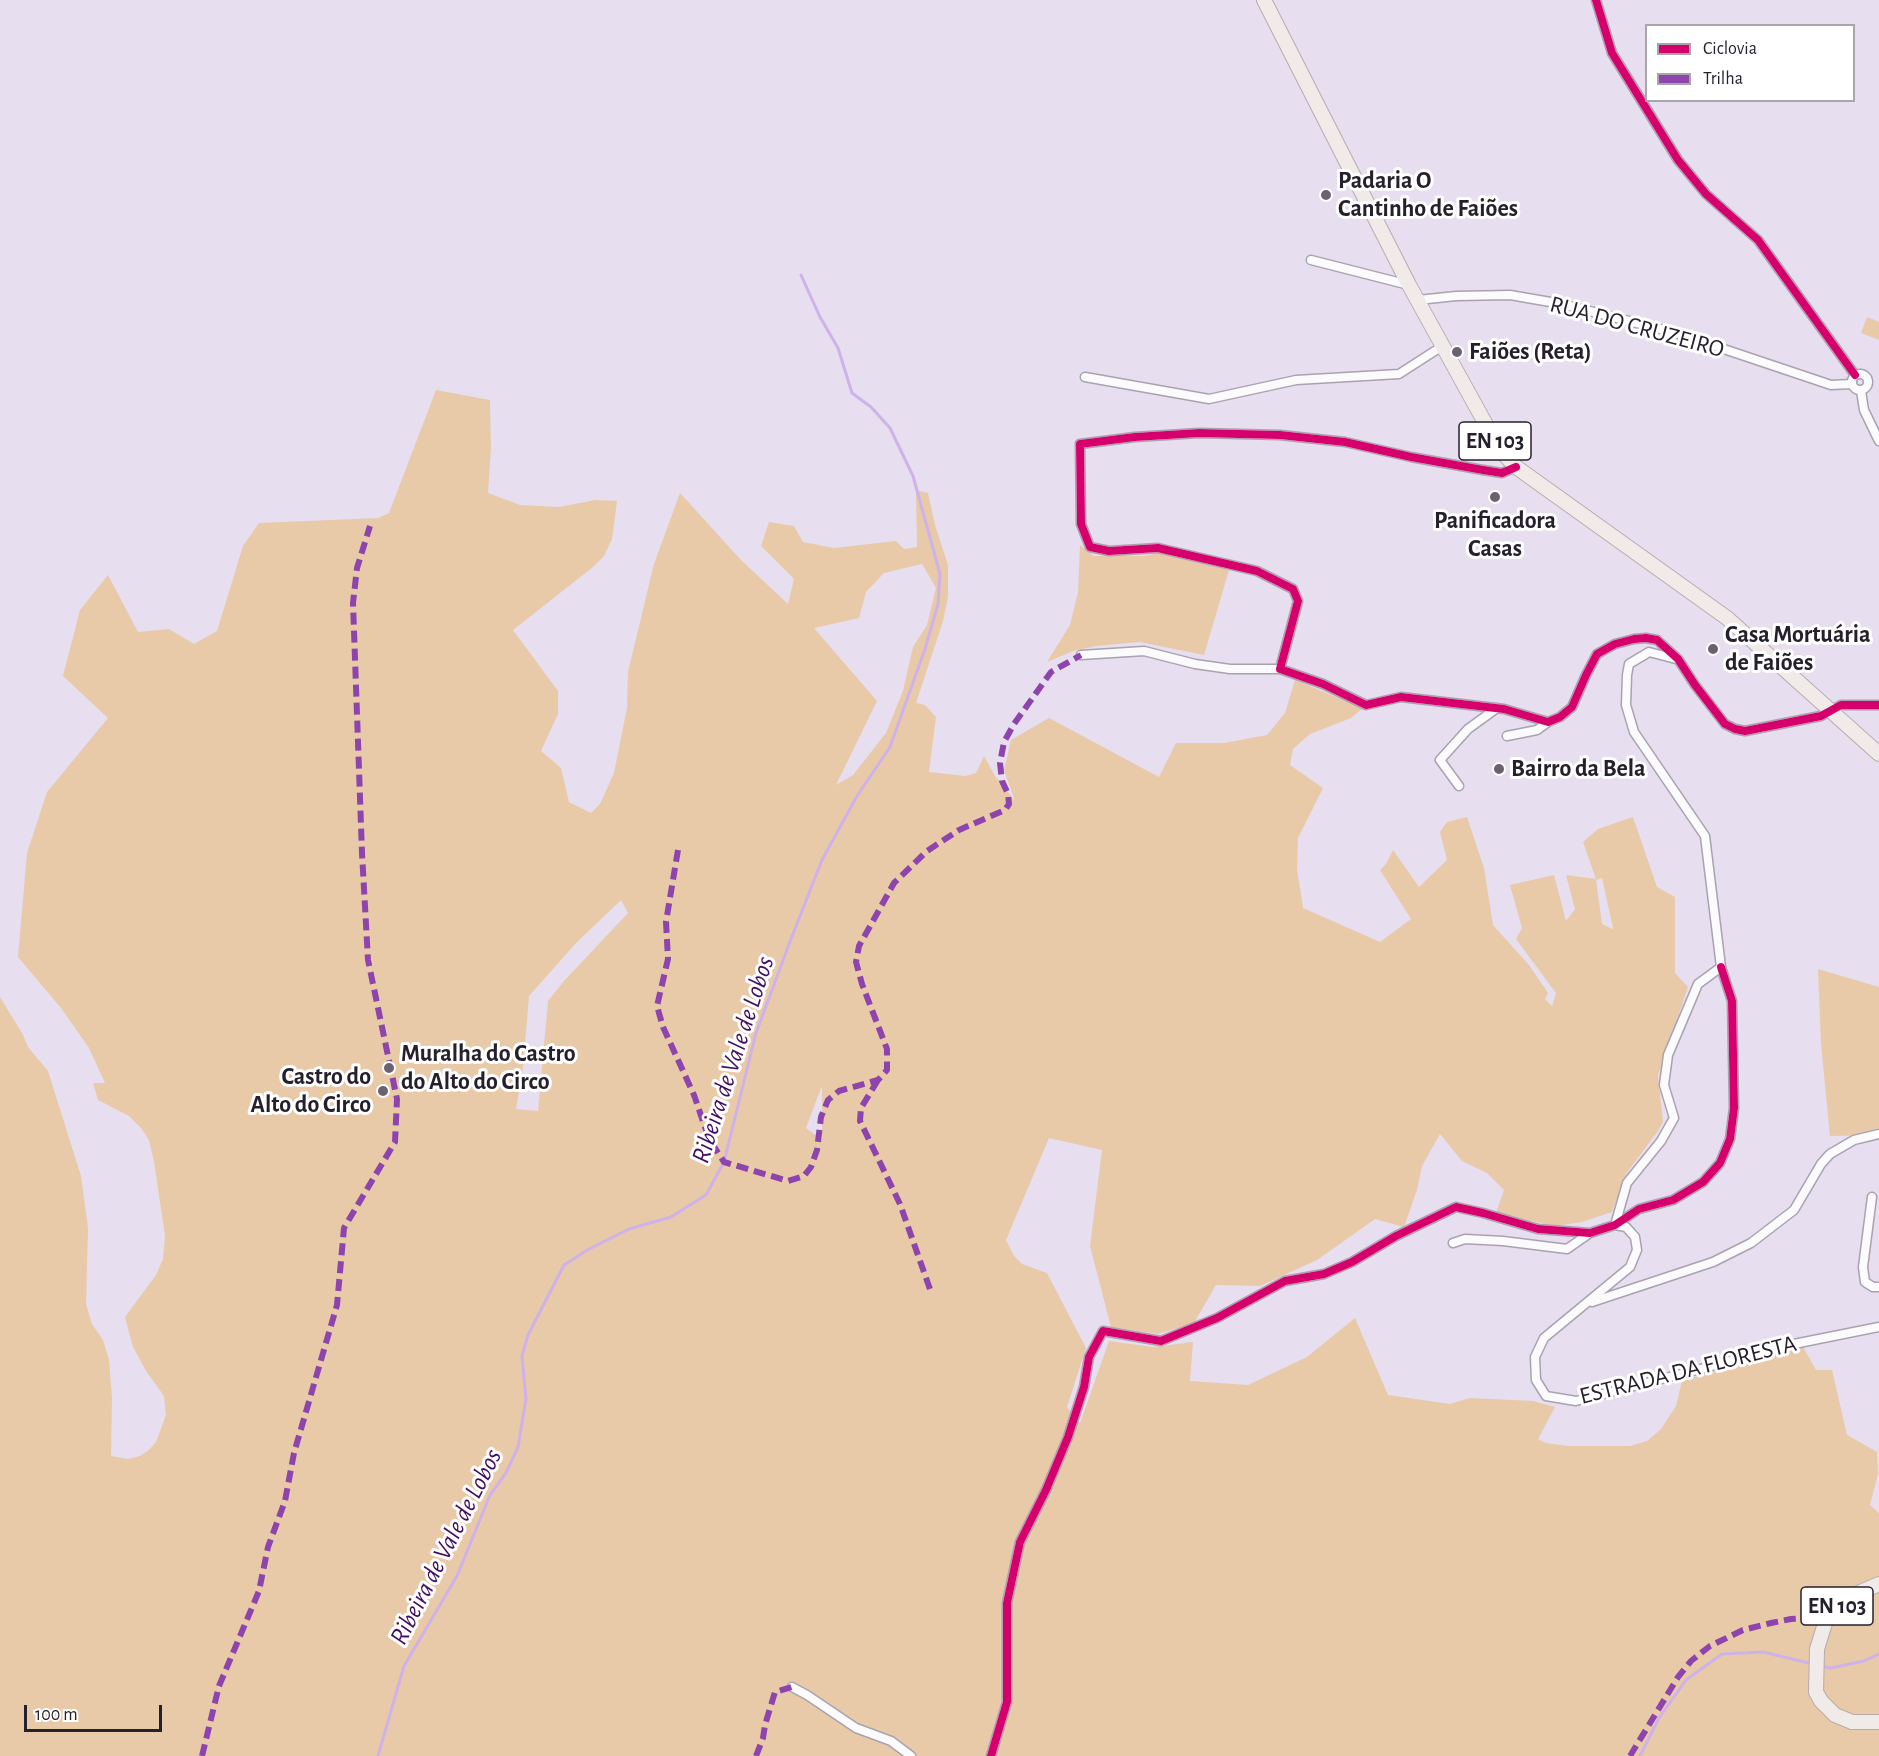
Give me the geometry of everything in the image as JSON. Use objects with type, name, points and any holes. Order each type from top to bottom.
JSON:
[{"type":"main road","name":"EN 103","points":[[1264,0],[1409,285],[1500,450],[1516,467],[1727,618],[1879,754]]},
{"type":"main road","name":"EN 103","points":[[1879,1584],[1849,1597],[1827,1617],[1817,1648],[1816,1692],[1835,1716],[1852,1722],[1879,1722]]},
{"type":"street","points":[[1596,0],[1612,53],[1678,160],[1706,194],[1758,240],[1853,380],[1855,389],[1861,391]]},
{"type":"street","points":[[1311,260],[1409,285]]},
{"type":"street","name":"RUA DO CRUZEIRO","points":[[1418,300],[1456,296],[1510,296],[1562,304],[1676,333],[1831,385],[1853,380]]},
{"type":"street","points":[[1085,377],[1209,399],[1296,380],[1399,374],[1443,345]]},
{"type":"street","points":[[1853,380],[1861,374],[1868,381]]},
{"type":"street","points":[[1868,381],[1879,377]]},
{"type":"street","points":[[1861,391],[1866,388],[1868,381]]},
{"type":"street","points":[[1861,391],[1864,410],[1879,441]]},
{"type":"street","points":[[1280,669],[1298,601],[1293,588],[1257,572],[1158,548],[1110,552],[1090,547],[1081,524],[1080,444],[1135,437],[1199,434],[1280,435],[1345,442],[1411,457],[1502,473],[1516,467]]},
{"type":"street","points":[[1507,736],[1537,730],[1560,717],[1572,707],[1597,654],[1615,644],[1634,639],[1657,640],[1678,659],[1725,724],[1736,729],[1745,730],[1821,716],[1841,705],[1879,705]]},
{"type":"street","points":[[1081,656],[1144,651],[1195,664],[1230,669],[1280,669],[1323,684],[1366,705],[1401,697],[1497,708],[1548,722]]},
{"type":"street","points":[[1453,1243],[1465,1239],[1503,1241],[1567,1249],[1590,1233],[1615,1225],[1639,1209],[1673,1200],[1703,1182],[1720,1163],[1730,1139],[1734,1108],[1732,1002],[1721,967],[1705,836],[1634,732],[1626,705],[1629,664],[1649,652],[1678,659]]},
{"type":"street","points":[[1459,786],[1440,760],[1468,729],[1497,708]]},
{"type":"street","points":[[1615,1225],[1627,1183],[1661,1141],[1674,1118],[1664,1085],[1668,1054],[1698,984],[1721,967]]},
{"type":"street","points":[[1587,1304],[1713,1262],[1751,1243],[1794,1210],[1821,1164],[1830,1154],[1854,1140],[1879,1134]]},
{"type":"street","points":[[1872,1197],[1863,1267],[1865,1282],[1873,1287],[1879,1287]]},
{"type":"street","points":[[991,1756],[1007,1702],[1007,1603],[1020,1542],[1046,1490],[1068,1437],[1084,1387],[1089,1357],[1103,1331],[1161,1341],[1216,1318],[1285,1281],[1324,1274],[1352,1262],[1396,1236],[1456,1207],[1538,1230],[1590,1233]]},
{"type":"street","name":"ESTRADA DA FLORESTA","points":[[1615,1225],[1626,1227],[1635,1237],[1637,1250],[1630,1267],[1544,1338],[1535,1357],[1536,1380],[1546,1396],[1576,1401],[1774,1348],[1879,1327]]},
{"type":"street","points":[[792,1687],[856,1728],[891,1741],[911,1756]]},
{"type":"shaded area","points":[[1867,317],[1879,322],[1879,340],[1861,333]]},
{"type":"shaded area","points":[[436,390],[490,400],[491,447],[488,493],[520,505],[559,507],[595,500],[617,501],[612,539],[604,556],[513,630],[558,691],[558,714],[541,751],[561,768],[569,802],[591,813],[600,804],[614,773],[627,708],[628,672],[654,564],[680,493],[741,560],[788,604],[794,579],[761,546],[769,522],[794,526],[803,542],[834,548],[896,541],[904,549],[917,547],[916,490],[928,493],[935,525],[948,565],[948,597],[943,621],[916,703],[925,705],[936,717],[929,772],[965,776],[976,773],[984,756],[995,776],[1015,801],[1004,770],[1011,740],[1049,718],[1159,777],[1176,743],[1224,743],[1267,735],[1285,713],[1295,680],[1363,708],[1351,718],[1310,734],[1293,749],[1290,765],[1323,788],[1298,838],[1297,869],[1303,908],[1380,942],[1411,919],[1380,870],[1393,850],[1419,887],[1447,860],[1440,832],[1447,822],[1467,817],[1484,868],[1493,925],[1529,965],[1548,993],[1545,999],[1552,1006],[1556,993],[1516,939],[1522,928],[1510,885],[1554,875],[1566,921],[1575,909],[1566,875],[1596,879],[1583,842],[1598,829],[1633,817],[1657,887],[1675,897],[1675,973],[1688,987],[1658,1076],[1663,1122],[1626,1174],[1612,1212],[1582,1222],[1554,1226],[1496,1213],[1504,1190],[1487,1173],[1462,1161],[1440,1134],[1422,1166],[1417,1190],[1404,1227],[1375,1219],[1317,1260],[1260,1286],[1216,1285],[1194,1323],[1158,1334],[1111,1327],[1090,1246],[1102,1150],[1049,1138],[1006,1240],[1014,1256],[1022,1264],[1047,1273],[1086,1348],[1067,1407],[1080,1423],[1109,1341],[1153,1347],[1193,1342],[1190,1381],[1248,1385],[1307,1357],[1355,1318],[1388,1395],[1450,1404],[1470,1398],[1533,1401],[1555,1407],[1538,1439],[1546,1443],[1568,1446],[1630,1446],[1647,1441],[1661,1429],[1676,1406],[1682,1381],[1775,1351],[1802,1345],[1816,1370],[1832,1370],[1847,1435],[1877,1452],[1878,1474],[1870,1505],[1879,1513],[1879,1756],[0,1756],[0,997],[28,1047],[48,1071],[81,1176],[88,1228],[86,1304],[92,1324],[103,1340],[109,1360],[112,1398],[111,1456],[128,1459],[140,1456],[149,1450],[156,1442],[166,1415],[164,1396],[146,1371],[133,1347],[125,1317],[156,1275],[163,1259],[165,1236],[149,1140],[129,1116],[98,1100],[93,1083],[105,1083],[89,1048],[61,1008],[18,957],[27,853],[47,792],[108,718],[63,676],[80,610],[108,575],[138,632],[169,629],[194,644],[217,631],[243,546],[259,523],[378,518],[389,513]],"holes":[[[922,564],[936,588],[927,625],[913,647],[903,691],[886,733],[853,775],[836,785],[877,701],[814,628],[859,618],[866,592],[884,573]],[[1602,878],[1612,929],[1602,924],[1596,880]],[[621,900],[628,913],[548,1001],[538,1111],[516,1109],[523,1068],[529,996],[576,943]],[[821,1088],[822,1088],[822,1140],[806,1128]]]},
{"type":"shaded area","points":[[1080,545],[1094,556],[1144,556],[1159,553],[1229,570],[1204,655],[1140,642],[1096,646],[1073,651],[1047,662],[1070,625],[1078,592]]},
{"type":"shaded area","points":[[1818,969],[1879,987],[1879,1135],[1830,1136],[1821,1044]]},
{"type":"waterway","name":"Ribeira de Vale de Lobos","points":[[378,1756],[404,1666],[457,1576],[490,1495],[506,1473],[518,1447],[526,1399],[522,1356],[528,1335],[564,1265],[589,1249],[629,1229],[671,1217],[706,1195],[724,1162],[756,1033],[791,939],[822,860],[857,796],[890,747],[925,649],[938,604],[940,574],[913,476],[890,428],[871,407],[852,393],[838,348],[820,317],[801,275]]},
{"type":"waterway","points":[[1640,1756],[1659,1718],[1686,1680],[1722,1654],[1763,1652],[1813,1664]]},
{"type":"waterway","points":[[1820,1666],[1831,1668],[1864,1661],[1879,1654]]},
{"type":"marked path","points":[[202,1756],[219,1686],[259,1591],[268,1547],[285,1501],[294,1453],[337,1305],[344,1228],[395,1142],[397,1099],[368,960],[362,853],[353,603],[357,568],[370,526]]},
{"type":"marked path","points":[[678,850],[666,922],[668,959],[657,1006],[663,1027],[694,1095],[709,1139],[724,1162],[788,1181],[804,1176],[811,1167],[817,1150],[821,1117],[828,1100],[839,1091],[878,1080],[887,1070],[887,1049],[856,962],[859,946],[894,883],[927,851],[959,830],[1005,810],[1009,804],[1008,794],[1002,781],[1000,763],[1004,742],[1051,672],[1081,655]]},
{"type":"marked path","points":[[878,1080],[861,1108],[860,1121],[900,1204],[931,1292]]},
{"type":"marked path","points":[[1630,1756],[1678,1677],[1691,1661],[1710,1646],[1743,1630],[1771,1623],[1791,1619],[1827,1617]]},
{"type":"marked path","points":[[756,1756],[775,1692],[792,1687]]},
{"type":"cycle path","points":[[1596,0],[1612,53],[1678,160],[1706,194],[1758,240],[1855,375]]},
{"type":"cycle path","points":[[1516,467],[1502,473],[1411,457],[1345,442],[1280,435],[1199,433],[1135,437],[1080,444],[1081,524],[1090,547],[1109,551],[1158,548],[1257,571],[1293,589],[1298,601],[1280,669],[1323,684],[1366,705],[1401,697],[1504,709],[1548,722],[1560,717],[1572,707],[1597,654],[1615,644],[1646,638],[1657,640],[1678,659],[1725,724],[1735,729],[1745,731],[1821,716],[1841,705],[1879,705]]},
{"type":"cycle path","points":[[991,1756],[1007,1702],[1007,1603],[1020,1542],[1046,1490],[1068,1437],[1084,1387],[1089,1357],[1103,1331],[1161,1341],[1217,1318],[1285,1281],[1324,1274],[1352,1262],[1396,1236],[1456,1207],[1538,1229],[1590,1233],[1615,1225],[1639,1209],[1673,1200],[1703,1182],[1720,1163],[1730,1139],[1734,1108],[1732,1001],[1721,967]]},
{"type":"place","name":"Padaria O Cantinho de Faiões","points":[[1326,195]]},
{"type":"place","name":"Faiões (Reta)","points":[[1457,352]]},
{"type":"place","name":"Panificadora Casas","points":[[1495,497]]},
{"type":"place","name":"Casa Mortuária de Faiões","points":[[1713,649]]},
{"type":"place","name":"Bairro da Bela","points":[[1499,769]]},
{"type":"place","name":"Muralha do Castro do Alto do Circo","points":[[389,1068]]},
{"type":"place","name":"Castro do Alto do Circo","points":[[383,1091]]}]
